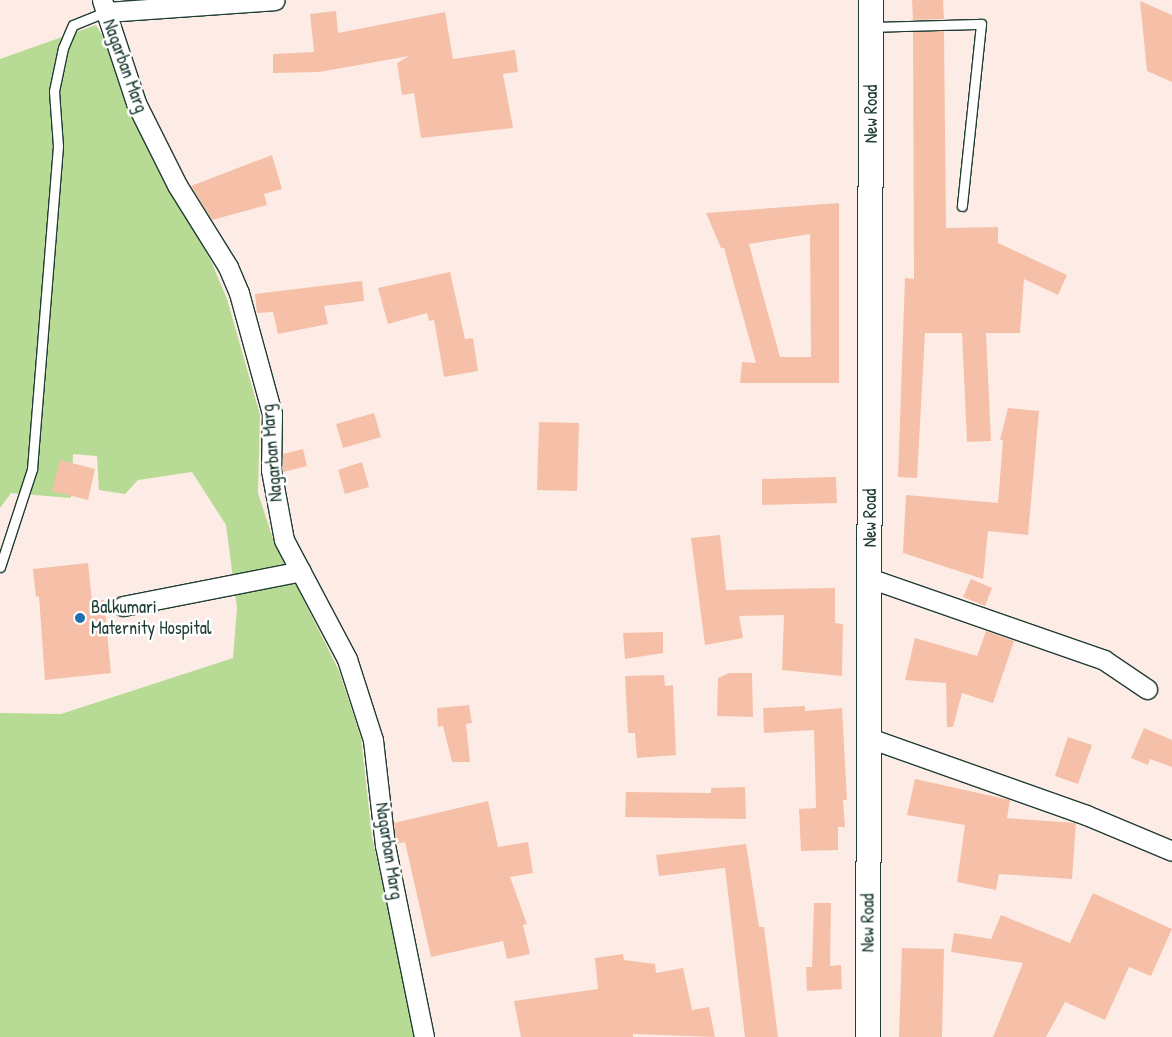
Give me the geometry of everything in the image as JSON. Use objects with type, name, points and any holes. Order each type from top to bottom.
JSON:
[{"type":"street","points":[[103,6],[275,0]]},
{"type":"street","name":"New Road","points":[[868,1037],[872,0]]},
{"type":"street","name":"Nagarban Marg","points":[[103,6],[136,103],[177,185],[228,267],[239,293],[272,414],[271,470],[277,511],[284,540],[347,659],[373,740],[385,845],[424,1037]]},
{"type":"street","points":[[123,606],[301,571]]},
{"type":"street","points":[[869,578],[1104,660],[1147,689]]},
{"type":"street","points":[[869,738],[1086,814],[1172,851]]},
{"type":"lane","points":[[0,567],[32,468],[58,146],[56,82],[63,48],[73,25],[103,6]]},
{"type":"lane","points":[[871,27],[981,24],[962,206]]},
{"type":"green space","points":[[96,25],[110,49],[140,132],[211,261],[227,299],[260,415],[258,493],[273,539],[339,671],[361,738],[372,837],[416,1037],[0,1037],[0,713],[61,714],[233,658],[237,608],[226,525],[192,472],[138,480],[125,494],[99,490],[97,456],[73,454],[71,498],[11,493],[0,508],[0,59]]},
{"type":"building","points":[[912,0],[943,0],[944,19],[913,20]]},
{"type":"building","points":[[1140,1],[1172,15],[1172,82],[1147,71]]},
{"type":"building","points":[[336,11],[338,33],[445,12],[453,59],[515,50],[518,72],[503,74],[513,128],[421,138],[414,93],[402,95],[397,63],[409,56],[319,72],[273,73],[273,54],[314,52],[310,14]]},
{"type":"building","points":[[944,31],[946,228],[998,227],[998,243],[1067,275],[1058,295],[1024,279],[1020,333],[986,333],[991,441],[967,442],[962,333],[925,333],[917,478],[898,477],[905,278],[914,279],[913,32]]},
{"type":"building","points":[[272,155],[282,189],[264,194],[267,205],[212,220],[191,186]]},
{"type":"building","points":[[839,203],[839,383],[740,383],[742,362],[756,363],[724,248],[721,248],[706,213]],"holes":[[[810,234],[811,357],[780,357],[749,244]]]},
{"type":"building","points":[[450,272],[465,339],[473,338],[478,371],[444,377],[434,320],[429,321],[427,313],[388,324],[378,288]]},
{"type":"building","points":[[362,281],[364,301],[324,306],[328,324],[278,334],[273,312],[257,313],[255,294]]},
{"type":"building","points":[[1008,408],[1039,411],[1028,535],[988,531],[983,579],[903,553],[906,495],[998,503],[1003,440],[1000,440]]},
{"type":"building","points":[[374,413],[381,437],[343,448],[336,424]]},
{"type":"building","points":[[539,422],[579,423],[577,491],[537,490]]},
{"type":"building","points":[[303,449],[307,466],[283,472],[283,454]]},
{"type":"building","points":[[60,460],[95,469],[88,500],[52,491]]},
{"type":"building","points":[[362,462],[369,487],[345,494],[338,470]]},
{"type":"building","points":[[836,477],[837,503],[762,505],[762,479]]},
{"type":"building","points":[[720,535],[726,590],[835,588],[835,623],[843,624],[842,676],[782,670],[784,615],[739,616],[743,638],[705,645],[691,538]]},
{"type":"building","points":[[88,563],[92,601],[104,600],[111,673],[45,680],[39,596],[36,597],[33,569]]},
{"type":"building","points":[[971,579],[992,588],[985,606],[963,597]]},
{"type":"building","points":[[986,631],[1014,641],[993,703],[962,693],[953,727],[947,727],[946,683],[905,680],[915,638],[977,656]]},
{"type":"building","points":[[663,632],[663,653],[625,659],[623,633]]},
{"type":"building","points":[[729,673],[752,673],[753,717],[717,716],[718,678]]},
{"type":"building","points":[[664,675],[665,686],[673,685],[676,755],[637,758],[635,733],[628,733],[625,676]]},
{"type":"building","points":[[469,705],[472,723],[466,724],[470,762],[452,762],[443,726],[438,727],[437,708]]},
{"type":"building","points":[[805,706],[805,711],[842,708],[847,800],[843,800],[845,827],[838,827],[838,850],[801,851],[799,809],[816,808],[814,730],[764,733],[763,708]]},
{"type":"building","points":[[1144,728],[1172,740],[1172,767],[1150,759],[1148,765],[1131,758]]},
{"type":"building","points":[[1068,737],[1092,745],[1078,784],[1055,776]]},
{"type":"building","points":[[915,779],[1010,800],[1007,818],[1076,823],[1072,879],[999,874],[996,890],[957,882],[965,825],[907,815]]},
{"type":"building","points":[[745,787],[746,819],[625,817],[626,792],[711,793],[711,788]]},
{"type":"building","points":[[488,801],[498,847],[528,842],[533,873],[510,877],[527,924],[523,925],[530,954],[507,959],[503,941],[431,957],[405,842],[396,844],[394,823]]},
{"type":"building","points":[[746,844],[759,927],[764,927],[778,1037],[745,1037],[725,868],[659,876],[656,855]]},
{"type":"building","points":[[1093,893],[1172,929],[1151,976],[1129,967],[1105,1020],[1065,1002],[1046,1037],[993,1037],[1023,963],[951,952],[954,933],[991,939],[1001,915],[1070,943]]},
{"type":"building","points":[[814,903],[831,903],[830,966],[841,965],[842,989],[807,991],[806,967],[812,967]]},
{"type":"building","points":[[902,948],[944,949],[942,1037],[899,1037]]},
{"type":"building","points":[[623,954],[624,960],[655,964],[656,973],[683,968],[692,1010],[709,1007],[715,1037],[633,1034],[633,1037],[521,1037],[514,1001],[598,989],[595,958]]},
{"type":"place","name":"Balkumari Maternity Hospital","points":[[80,618]]}]
